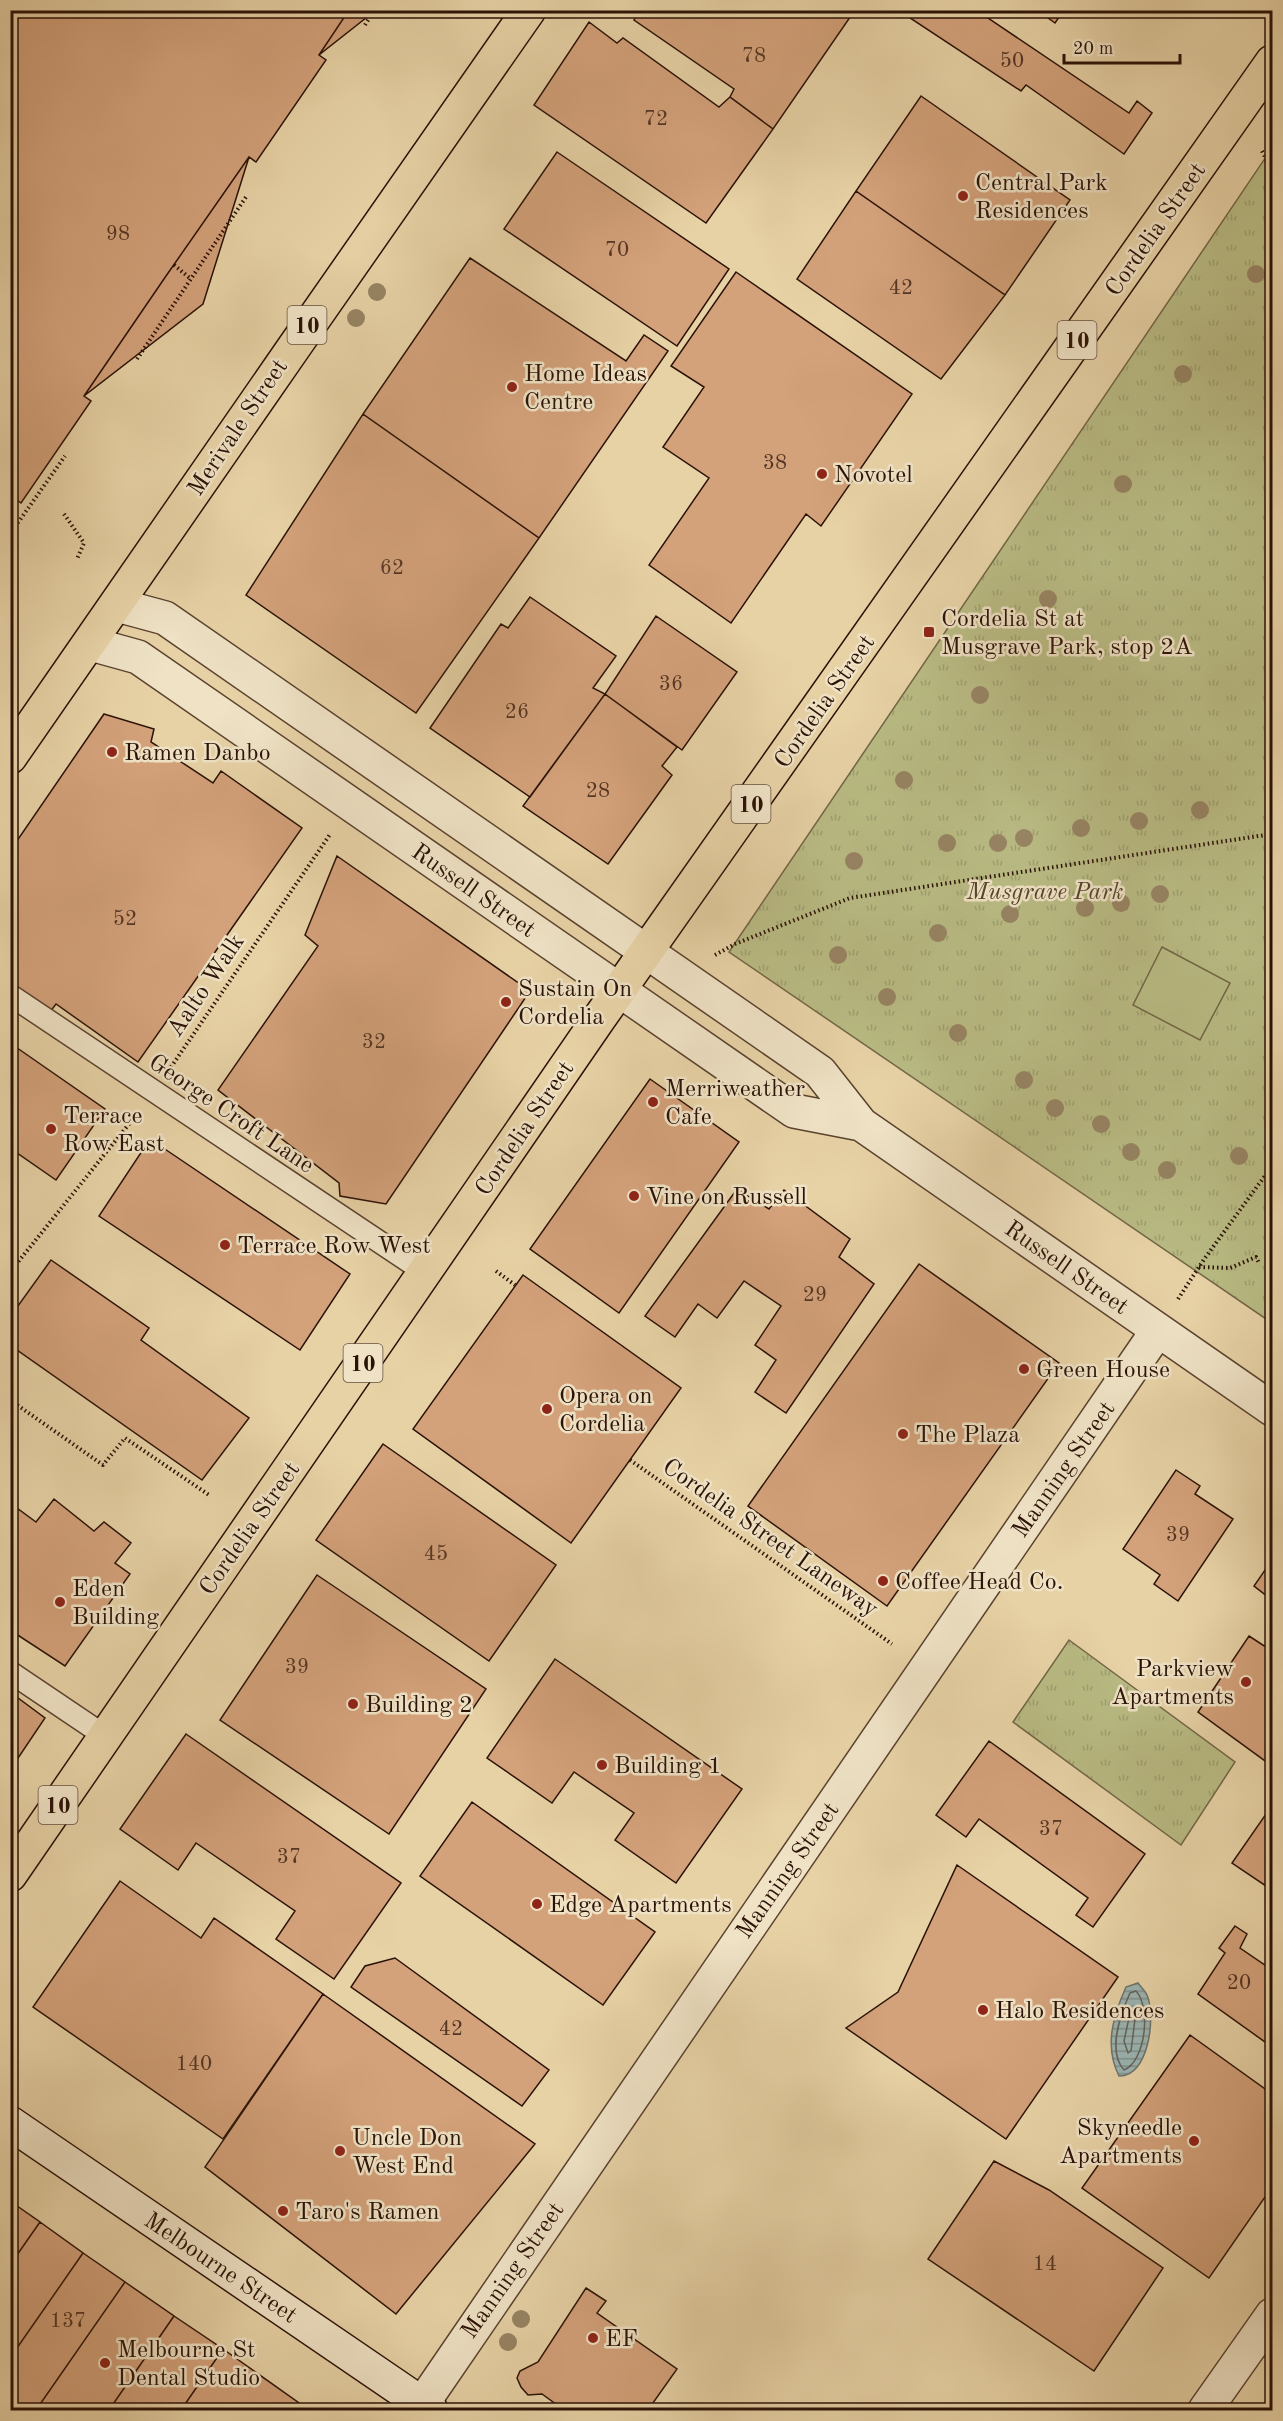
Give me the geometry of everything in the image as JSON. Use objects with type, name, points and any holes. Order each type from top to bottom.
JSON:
[{"type":"main road","name":"Merivale Street","points":[[10,757],[91,644],[347,267],[529,10]]},
{"type":"main road","name":"Cordelia Street","points":[[10,1875],[620,989],[1272,62]]},
{"type":"street","name":"Russell Street","points":[[117,605],[165,618],[648,952],[820,1072],[861,1124],[1272,1409]]},
{"type":"street","name":"Russell Street","points":[[91,644],[138,657],[794,1111],[861,1124]]},
{"type":"street","name":"Manning Street","points":[[424,2408],[1158,1330]]},
{"type":"street","name":"Melbourne Street","points":[[10,2124],[424,2408]]},
{"type":"street","points":[[1205,2410],[1272,2315]]},
{"type":"lane","name":"George Croft Lane","points":[[10,995],[426,1273]]},
{"type":"lane","points":[[10,1672],[105,1736]]},
{"type":"path","points":[[365,25],[375,10]]},
{"type":"path","points":[[1262,151],[1272,171]]},
{"type":"path","points":[[137,359],[246,197]]},
{"type":"path","points":[[174,265],[192,279]]},
{"type":"path","points":[[10,534],[65,456]]},
{"type":"path","points":[[64,514],[84,543],[77,559]]},
{"type":"path","name":"Aalto Walk","points":[[10,1272],[155,1092],[335,827]]},
{"type":"path","points":[[715,955],[735,944],[850,898],[1272,834]]},
{"type":"path","points":[[1158,1330],[1199,1267],[1272,1166]]},
{"type":"path","points":[[1199,1267],[1230,1268],[1256,1257],[1259,1263]]},
{"type":"path","points":[[496,1271],[515,1285]]},
{"type":"path","points":[[10,1400],[103,1465],[125,1438],[209,1495]]},
{"type":"path","name":"Cordelia Street Laneway","points":[[630,1460],[892,1644]]},
{"type":"green space","name":"Musgrave Park","points":[[1272,148],[1272,1323],[729,952]]},
{"type":"green space","points":[[1162,947],[1230,983],[1200,1040],[1133,1005]]},
{"type":"green space","points":[[1069,1640],[1235,1762],[1181,1845],[1013,1722]]},
{"type":"water","points":[[1138,1983],[1147,1995],[1150,2005],[1148,2044],[1137,2067],[1129,2074],[1119,2076],[1112,2054],[1114,2020],[1126,1987]]},
{"type":"building","points":[[10,10],[376,10],[319,55],[326,60],[256,162],[249,157],[203,304],[84,396],[91,401],[21,503],[14,498],[10,509]]},
{"type":"building","points":[[349,10],[376,10],[319,55]]},
{"type":"building","points":[[633,10],[855,10],[773,129],[730,97],[734,89],[634,20],[638,13]]},
{"type":"building","points":[[906,10],[976,10],[1129,113],[1137,101],[1152,113],[1124,154],[1026,85],[1021,91],[904,14]]},
{"type":"building","points":[[1037,10],[1064,10],[1055,23]]},
{"type":"building","points":[[589,22],[617,43],[623,38],[719,107],[730,97],[773,129],[706,223],[534,105]]},
{"type":"building","name":"Central Park Residences","points":[[921,96],[1070,200],[1005,295],[856,191]]},
{"type":"building","points":[[557,152],[729,269],[677,346],[504,229]]},
{"type":"building","points":[[249,157],[203,304],[84,396],[166,276]]},
{"type":"building","points":[[856,191],[1005,295],[941,379],[797,279]]},
{"type":"building","name":"Home Ideas Centre","points":[[470,258],[626,361],[644,335],[668,351],[539,538],[363,414]]},
{"type":"building","points":[[736,272],[912,394],[821,526],[806,514],[731,623],[649,565],[709,478],[663,447],[704,387],[671,366]]},
{"type":"building","points":[[363,414],[539,538],[416,713],[246,595]]},
{"type":"building","points":[[530,597],[616,656],[593,688],[605,694],[530,797],[430,728],[501,624],[508,628]]},
{"type":"building","points":[[656,616],[737,672],[682,750],[605,694]]},
{"type":"building","points":[[605,694],[677,747],[662,766],[672,775],[608,864],[523,806]]},
{"type":"building","points":[[104,714],[154,729],[151,742],[213,783],[221,771],[302,828],[138,1062],[56,1004],[50,1012],[10,984],[10,851]]},
{"type":"building","points":[[337,856],[530,991],[386,1204],[340,1196],[339,1183],[218,1090],[318,946],[305,935]]},
{"type":"building","name":"Terrace Row East","points":[[10,1043],[105,1109],[56,1180],[10,1148]]},
{"type":"building","name":"Vine on Russell","points":[[650,1079],[739,1142],[619,1313],[530,1249]]},
{"type":"building","name":"Terrace Row West","points":[[150,1139],[350,1274],[300,1350],[99,1216]]},
{"type":"building","points":[[737,1189],[769,1209],[784,1190],[850,1239],[839,1257],[874,1284],[786,1413],[755,1392],[776,1360],[755,1345],[781,1306],[744,1281],[717,1318],[698,1304],[675,1337],[645,1316]]},
{"type":"building","points":[[51,1260],[149,1328],[141,1340],[249,1418],[202,1480],[10,1345],[10,1317]]},
{"type":"building","name":"The Plaza","points":[[919,1264],[1059,1363],[887,1606],[748,1506]]},
{"type":"building","name":"Opera on Cordelia","points":[[523,1275],[681,1388],[571,1543],[413,1429]]},
{"type":"building","points":[[383,1444],[556,1565],[489,1661],[316,1540]]},
{"type":"building","points":[[1176,1470],[1200,1486],[1195,1494],[1233,1519],[1178,1601],[1154,1584],[1160,1575],[1123,1549]]},
{"type":"building","name":"Eden Building","points":[[54,1499],[94,1531],[104,1522],[131,1543],[115,1563],[130,1574],[65,1666],[10,1630],[10,1503],[36,1522]]},
{"type":"building","name":"Parkview Apartments","points":[[1272,1560],[1272,1600],[1254,1586]]},
{"type":"building","name":"Building 2","points":[[317,1575],[486,1689],[389,1834],[220,1720]]},
{"type":"building","name":"Parkview Apartments","points":[[1249,1636],[1272,1651],[1272,1766],[1198,1712]]},
{"type":"building","name":"Building 1","points":[[555,1659],[742,1789],[676,1883],[615,1840],[634,1813],[574,1772],[552,1803],[487,1758]]},
{"type":"building","points":[[14,1695],[45,1718],[10,1770],[10,1702]]},
{"type":"building","points":[[186,1734],[401,1883],[334,1979],[276,1939],[295,1911],[196,1843],[178,1870],[120,1829]]},
{"type":"building","points":[[989,1741],[1145,1854],[1093,1927],[1076,1915],[1088,1898],[979,1819],[966,1837],[936,1815]]},
{"type":"building","name":"Edge Apartments","points":[[472,1802],[655,1932],[603,2005],[420,1876]]},
{"type":"building","points":[[1266,1814],[1272,1819],[1272,1890],[1232,1863]]},
{"type":"building","name":"Halo Residences","points":[[957,1865],[1118,1977],[1006,2139],[846,2028],[898,1992]]},
{"type":"building","points":[[120,1881],[201,1938],[214,1918],[323,1994],[223,2139],[33,2007]]},
{"type":"building","points":[[1235,1926],[1247,1934],[1240,1948],[1272,1970],[1272,2047],[1198,1994],[1225,1953],[1219,1948]]},
{"type":"building","points":[[395,1958],[549,2070],[522,2106],[351,1987],[365,1966]]},
{"type":"building","points":[[323,1994],[535,2144],[396,2314],[205,2167]]},
{"type":"building","name":"Skyneedle Apartments","points":[[1190,2035],[1272,2094],[1272,2187],[1209,2278],[1082,2188]]},
{"type":"building","points":[[994,2161],[1049,2190],[1163,2268],[1094,2371],[928,2259]]},
{"type":"building","points":[[10,2201],[40,2222],[10,2265]]},
{"type":"building","points":[[40,2222],[83,2253],[10,2358],[10,2265]]},
{"type":"building","points":[[83,2253],[125,2282],[36,2410],[10,2410],[10,2358]]},
{"type":"building","name":"Melbourne St Dental Studio","points":[[125,2282],[174,2316],[109,2410],[36,2410]]},
{"type":"building","name":"EF","points":[[586,2288],[606,2301],[597,2313],[677,2369],[648,2410],[564,2410],[542,2394],[528,2395],[521,2387],[517,2378],[520,2371],[538,2362]]},
{"type":"building","points":[[174,2316],[223,2349],[181,2410],[109,2410]]},
{"type":"building","points":[[223,2349],[309,2410],[181,2410]]},
{"type":"place","name":"Central Park Residences","points":[[963,196]]},
{"type":"place","name":"Home Ideas Centre","points":[[512,387]]},
{"type":"place","name":"Novotel","points":[[822,474]]},
{"type":"place","name":"Cordelia St at Musgrave Park, stop 2A","points":[[929,632]]},
{"type":"place","name":"Ramen Danbo","points":[[112,752]]},
{"type":"place","name":"Sustain On Cordelia","points":[[506,1002]]},
{"type":"place","name":"Merriweather Cafe","points":[[653,1102]]},
{"type":"place","name":"Terrace Row East","points":[[51,1129]]},
{"type":"place","name":"Vine on Russell","points":[[634,1196]]},
{"type":"place","name":"Terrace Row West","points":[[225,1245]]},
{"type":"place","name":"Green House","points":[[1024,1369]]},
{"type":"place","name":"Opera on Cordelia","points":[[547,1409]]},
{"type":"place","name":"The Plaza","points":[[903,1434]]},
{"type":"place","name":"Coffee Head Co.","points":[[883,1581]]},
{"type":"place","name":"Eden Building","points":[[60,1602]]},
{"type":"place","name":"Parkview Apartments","points":[[1246,1682]]},
{"type":"place","name":"Building 2","points":[[353,1704]]},
{"type":"place","name":"Building 1","points":[[602,1765]]},
{"type":"place","name":"Edge Apartments","points":[[537,1904]]},
{"type":"place","name":"Halo Residences","points":[[983,2010]]},
{"type":"place","name":"Skyneedle Apartments","points":[[1194,2141]]},
{"type":"place","name":"Uncle Don West End","points":[[340,2151]]},
{"type":"place","name":"Taro's Ramen","points":[[283,2211]]},
{"type":"place","name":"EF","points":[[593,2338]]},
{"type":"place","name":"Melbourne St Dental Studio","points":[[105,2363]]}]
